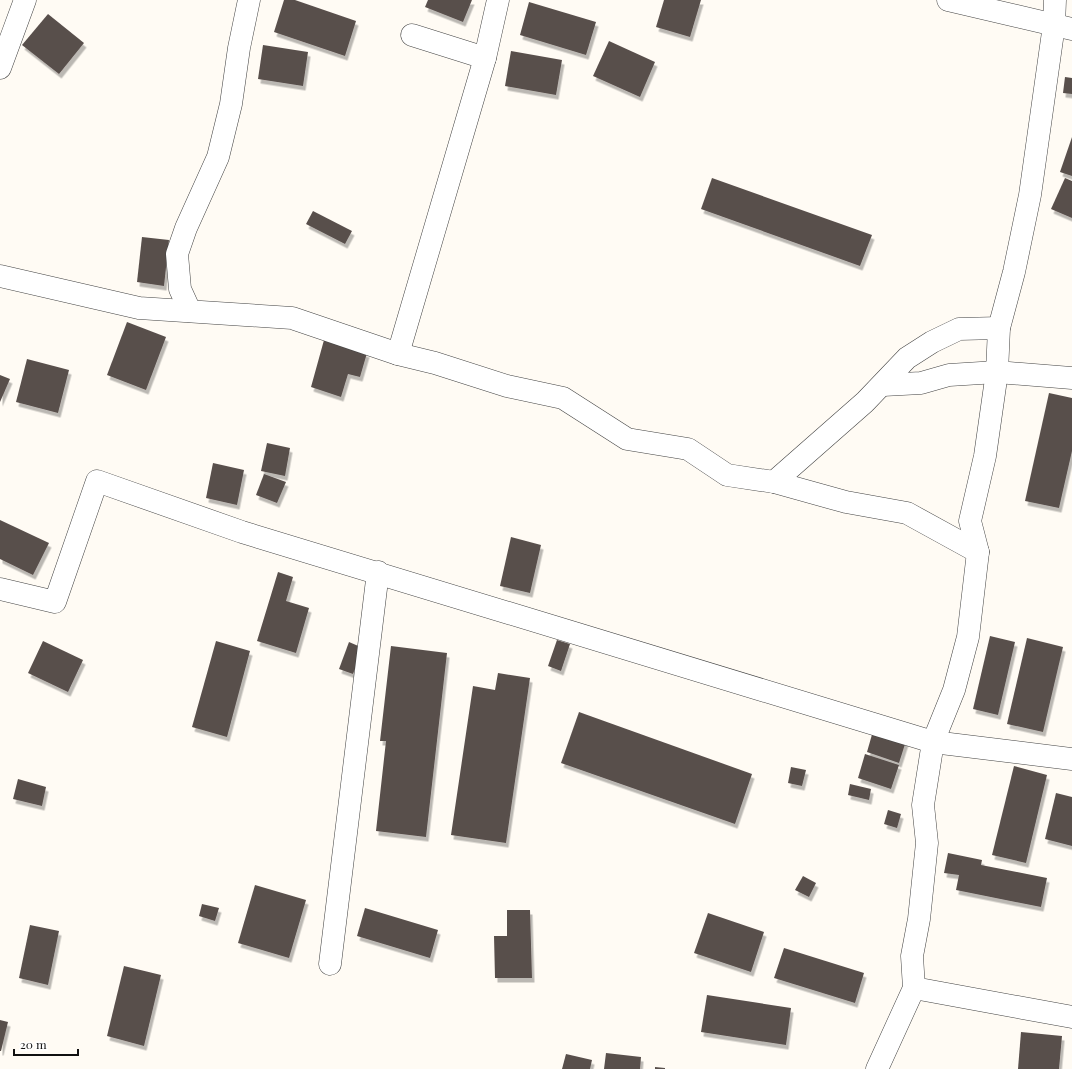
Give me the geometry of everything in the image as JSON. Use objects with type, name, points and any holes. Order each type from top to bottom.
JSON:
[{"type":"street","points":[[0,68],[25,0]]},
{"type":"street","points":[[190,311],[180,289],[177,254],[186,228],[218,157],[231,104],[239,48],[249,0]]},
{"type":"street","points":[[398,354],[485,58],[498,0]]},
{"type":"street","points":[[948,0],[1063,26]]},
{"type":"street","points":[[877,1069],[914,988],[912,956],[919,919],[927,843],[923,805],[933,742],[954,690],[968,636],[978,552],[970,521],[985,456],[997,372],[999,328],[1014,272],[1063,26],[1055,0]]},
{"type":"street","points":[[412,35],[485,58]]},
{"type":"street","points":[[0,276],[139,308],[292,318],[398,354],[435,363],[507,386],[563,398],[627,439],[688,449],[727,475],[774,482],[846,502],[907,513],[978,552]]},
{"type":"street","points":[[774,482],[883,385],[907,358],[932,342],[959,329],[999,328]]},
{"type":"street","points":[[883,385],[921,383],[949,375],[997,372],[1072,378]]},
{"type":"street","points":[[0,589],[55,602],[97,481],[242,532],[378,572],[933,742],[1072,759]]},
{"type":"street","points":[[330,964],[378,572]]},
{"type":"street","points":[[914,988],[1072,1017]]},
{"type":"building","points":[[284,0],[295,0],[356,21],[345,56],[274,32]]},
{"type":"building","points":[[428,0],[472,0],[463,22],[425,7]]},
{"type":"building","points":[[664,0],[701,0],[690,37],[656,27]]},
{"type":"building","points":[[529,2],[596,22],[586,55],[520,35]]},
{"type":"building","points":[[48,14],[84,43],[59,74],[22,45]]},
{"type":"building","points":[[609,41],[655,62],[640,97],[593,76]]},
{"type":"building","points":[[263,45],[308,52],[303,86],[258,79]]},
{"type":"building","points":[[511,51],[562,60],[556,95],[505,86]]},
{"type":"building","points":[[1065,77],[1072,78],[1072,94],[1063,93]]},
{"type":"building","points":[[1072,137],[1072,176],[1060,172]]},
{"type":"building","points":[[712,178],[872,235],[860,266],[701,209]]},
{"type":"building","points":[[1065,178],[1072,181],[1072,218],[1051,209]]},
{"type":"building","points":[[313,211],[352,231],[345,244],[306,224]]},
{"type":"building","points":[[142,237],[169,240],[164,286],[137,282]]},
{"type":"building","points":[[127,322],[166,337],[146,390],[107,375]]},
{"type":"building","points":[[324,340],[367,353],[360,377],[348,374],[341,397],[311,387]]},
{"type":"building","points":[[27,359],[69,370],[58,413],[16,402]]},
{"type":"building","points":[[0,375],[10,379],[0,402]]},
{"type":"building","points":[[1049,393],[1072,398],[1072,451],[1059,508],[1025,501]]},
{"type":"building","points":[[267,443],[290,448],[285,476],[261,471]]},
{"type":"building","points":[[213,463],[244,470],[237,505],[206,498]]},
{"type":"building","points":[[264,474],[286,482],[277,503],[256,495]]},
{"type":"building","points":[[0,520],[49,543],[33,575],[0,559]]},
{"type":"building","points":[[511,537],[541,545],[530,593],[500,586]]},
{"type":"building","points":[[278,572],[293,577],[286,601],[309,608],[296,653],[257,641]]},
{"type":"building","points":[[990,636],[1015,642],[998,715],[973,709]]},
{"type":"building","points":[[1027,638],[1063,647],[1043,732],[1007,724]]},
{"type":"building","points":[[557,640],[570,644],[561,671],[548,666]]},
{"type":"building","points":[[43,641],[83,660],[68,692],[28,673]]},
{"type":"building","points":[[216,641],[250,651],[227,737],[192,727]]},
{"type":"building","points":[[349,642],[363,648],[353,674],[339,669]]},
{"type":"building","points":[[391,646],[447,653],[426,837],[376,831],[386,741],[380,741]]},
{"type":"building","points":[[498,673],[530,678],[506,843],[451,835],[473,686],[495,690]]},
{"type":"building","points":[[579,712],[752,774],[735,824],[561,763]]},
{"type":"building","points":[[873,731],[906,741],[899,763],[867,752]]},
{"type":"building","points":[[865,754],[899,765],[891,789],[858,778]]},
{"type":"building","points":[[1014,766],[1047,775],[1026,863],[992,855]]},
{"type":"building","points":[[791,767],[806,770],[802,786],[788,783]]},
{"type":"building","points":[[18,779],[46,787],[42,806],[13,799]]},
{"type":"building","points":[[850,784],[871,789],[869,800],[848,795]]},
{"type":"building","points":[[1056,793],[1072,797],[1072,846],[1045,839]]},
{"type":"building","points":[[888,810],[901,814],[897,828],[884,824]]},
{"type":"building","points":[[948,853],[982,860],[981,865],[1047,878],[1041,907],[956,890],[959,875],[944,873]]},
{"type":"building","points":[[803,876],[816,883],[809,897],[795,890]]},
{"type":"building","points":[[255,885],[306,900],[289,958],[238,943]]},
{"type":"building","points":[[202,904],[219,908],[215,921],[199,916]]},
{"type":"building","points":[[365,908],[438,930],[430,958],[357,936]]},
{"type":"building","points":[[507,910],[530,910],[532,978],[495,978],[494,936],[507,936]]},
{"type":"building","points":[[708,913],[764,932],[751,972],[694,953]]},
{"type":"building","points":[[30,925],[59,931],[48,985],[19,978]]},
{"type":"building","points":[[784,948],[864,973],[855,1003],[774,978]]},
{"type":"building","points":[[124,966],[161,975],[144,1046],[107,1036]]},
{"type":"building","points":[[707,995],[791,1008],[786,1045],[701,1032]]},
{"type":"building","points":[[0,1020],[8,1022],[1,1051],[0,1051]]},
{"type":"building","points":[[1021,1032],[1062,1036],[1059,1069],[1018,1069]]},
{"type":"building","points":[[606,1053],[641,1057],[640,1069],[604,1069]]},
{"type":"building","points":[[566,1054],[592,1060],[590,1069],[562,1069]]},
{"type":"building","points":[[655,1067],[665,1068],[665,1069],[655,1069]]}]
